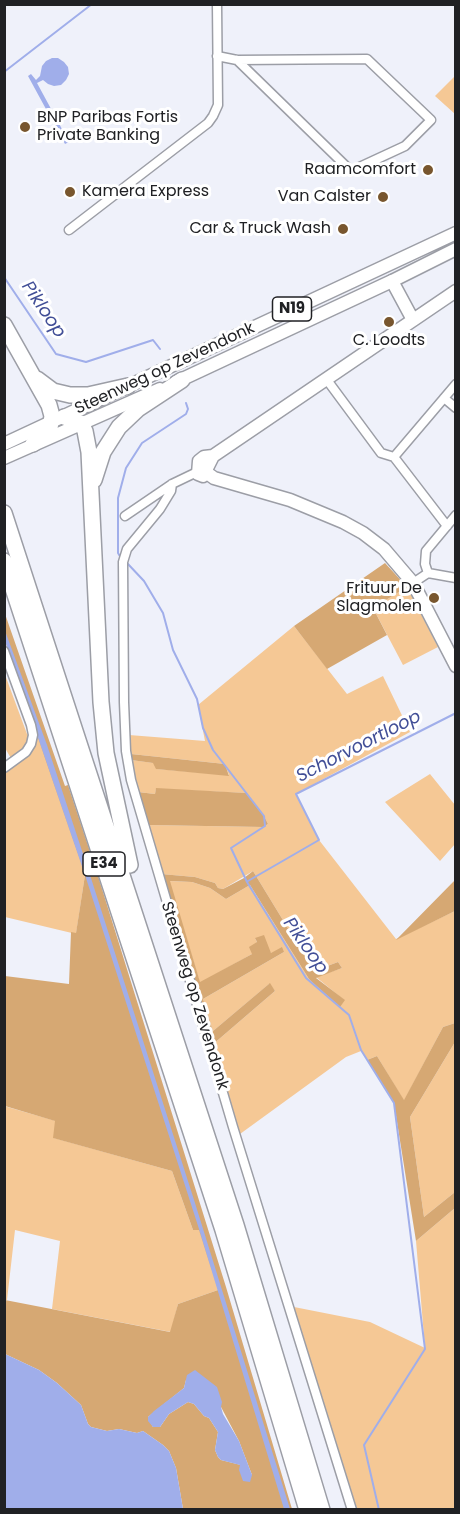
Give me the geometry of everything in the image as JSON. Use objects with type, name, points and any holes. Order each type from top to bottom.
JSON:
[{"type":"highway","points":[[4,325],[58,420]]},
{"type":"highway","points":[[35,378],[53,391],[70,395],[88,395],[128,386]]},
{"type":"highway","points":[[91,492],[103,452],[119,428],[138,409],[182,380]]},
{"type":"highway","points":[[58,420],[81,423],[86,431],[89,452],[101,702],[106,753],[130,868],[129,892]]},
{"type":"highway","points":[[29,442],[58,420]]},
{"type":"highway","name":"E34","points":[[4,513],[236,1225],[322,1509]]},
{"type":"highway","name":"E34","points":[[4,561],[223,1230],[307,1509]]},
{"type":"main road","name":"Steenweg op Zevendonk","points":[[58,420],[456,233]]},
{"type":"main road","name":"Steenweg op Zevendonk","points":[[4,458],[29,442],[81,423],[182,380],[456,249]]},
{"type":"main road","points":[[392,281],[413,320]]},
{"type":"main road","points":[[456,291],[329,376],[327,380],[204,467],[214,478],[290,500],[343,522],[363,533],[384,549],[413,583],[456,666]]},
{"type":"main road","name":"Steenweg op Zevendonk","points":[[4,444],[29,442]]},
{"type":"street","points":[[69,230],[208,123],[218,105],[217,4]]},
{"type":"street","points":[[217,56],[237,60],[367,59],[431,120],[405,146],[351,171],[237,60]]},
{"type":"street","points":[[327,380],[381,453],[394,457],[447,526]]},
{"type":"street","points":[[394,457],[456,384]]},
{"type":"street","points":[[444,398],[456,408]]},
{"type":"street","points":[[125,516],[172,484],[204,467]]},
{"type":"street","name":"Steenweg op Zevendonk","points":[[172,484],[171,491],[160,509],[127,549],[123,562],[124,702],[126,751],[131,780],[233,1127],[352,1509]]},
{"type":"street","points":[[428,573],[425,564],[426,551],[456,515]]},
{"type":"street","points":[[413,583],[428,573],[456,578]]},
{"type":"street","points":[[4,651],[33,735],[26,752],[4,768]]},
{"type":"shaded area","points":[[455,76],[455,114],[435,96]]},
{"type":"shaded area","points":[[385,563],[407,587],[373,608],[387,635],[327,669],[294,626]]},
{"type":"shaded area","points":[[407,587],[438,647],[403,665],[373,608]]},
{"type":"shaded area","points":[[4,611],[65,786],[68,785],[98,876],[226,1287],[292,1509],[183,1509],[176,1468],[169,1451],[163,1445],[143,1431],[137,1433],[119,1429],[107,1431],[91,1427],[81,1405],[57,1383],[39,1370],[5,1354],[5,1300],[170,1332],[178,1304],[218,1290],[199,1230],[193,1230],[172,1171],[53,1138],[55,1121],[5,1106],[5,976],[69,984],[71,932],[76,933],[85,875],[5,641]],"holes":[[[186,1380],[221,1407],[239,1441],[252,1475],[241,1465],[221,1460],[218,1457],[215,1450],[218,1432],[209,1418],[204,1416],[194,1404],[188,1402],[169,1414],[160,1427],[153,1427],[148,1417],[184,1388]]]},
{"type":"shaded area","points":[[294,626],[347,694],[383,676],[410,732],[296,794],[319,840],[396,939],[455,911],[455,1023],[443,1027],[404,1101],[377,1056],[367,1060],[361,1051],[346,1057],[240,1134],[211,1046],[275,991],[269,984],[213,1031],[203,999],[284,952],[271,953],[255,938],[257,942],[252,954],[200,983],[169,881],[192,882],[210,888],[226,899],[250,885],[309,979],[344,1000],[316,977],[342,968],[338,962],[314,971],[253,871],[223,889],[218,888],[215,883],[195,877],[161,874],[147,825],[263,827],[268,824],[246,793],[156,789],[155,794],[138,792],[131,760],[154,763],[157,769],[229,775],[225,764],[131,754],[129,735],[205,741],[198,705]]},
{"type":"shaded area","points":[[4,672],[27,734],[30,735],[25,748],[12,760],[5,748]]},
{"type":"shaded area","points":[[37,733],[85,875],[76,934],[5,917],[5,772],[25,757],[34,746]]},
{"type":"shaded area","points":[[131,754],[225,764],[229,776],[156,769],[153,763],[131,760]]},
{"type":"shaded area","points":[[430,774],[455,805],[455,844],[440,861],[385,802]]},
{"type":"shaded area","points":[[156,788],[246,793],[268,824],[263,827],[147,825],[138,792],[155,794]]},
{"type":"shaded area","points":[[253,871],[314,971],[338,962],[342,968],[316,978],[345,1000],[340,1007],[309,979],[250,885],[226,899],[210,888],[192,882],[170,881],[200,982],[252,954],[249,947],[257,942],[255,938],[264,935],[271,953],[282,947],[284,952],[203,999],[213,1031],[270,983],[275,991],[211,1046],[161,874],[195,877],[215,883],[218,888],[223,889]]},
{"type":"shaded area","points":[[455,880],[455,911],[396,940]]},
{"type":"shaded area","points":[[455,1023],[455,1042],[410,1117],[424,1217],[455,1192],[455,1208],[416,1241],[394,1103],[367,1060],[377,1056],[404,1100],[443,1027]]},
{"type":"shaded area","points":[[455,1042],[455,1192],[424,1217],[410,1117]]},
{"type":"shaded area","points":[[4,1106],[56,1121],[54,1138],[172,1171],[193,1230],[199,1229],[218,1290],[178,1304],[171,1332],[52,1309],[60,1241],[15,1230],[7,1300],[5,1300]]},
{"type":"shaded area","points":[[455,1208],[455,1509],[357,1509],[294,1307],[370,1322],[425,1348],[416,1241]]},
{"type":"water","points":[[52,58],[58,58],[68,67],[69,74],[66,80],[61,85],[54,86],[43,80],[37,83],[69,142],[65,144],[28,76],[31,74],[36,80],[40,76],[42,66]]},
{"type":"water","points":[[4,628],[47,745],[90,875],[290,1509],[284,1509],[199,1229],[85,875],[5,641]]},
{"type":"water","points":[[5,1354],[39,1370],[57,1383],[81,1405],[91,1427],[107,1431],[119,1429],[137,1433],[143,1431],[163,1445],[169,1451],[176,1468],[183,1509],[5,1509]]},
{"type":"water","points":[[195,1370],[217,1387],[223,1414],[239,1441],[252,1475],[250,1482],[243,1481],[239,1470],[240,1465],[218,1457],[215,1450],[218,1432],[209,1418],[204,1416],[194,1404],[188,1402],[169,1414],[160,1427],[153,1427],[148,1421],[148,1417],[154,1411],[184,1388],[187,1375]]},
{"type":"waterway","name":"Pikloop","points":[[4,72],[92,4]]},
{"type":"waterway","name":"Pikloop","points":[[4,277],[56,354],[86,362],[153,340],[160,349]]},
{"type":"waterway","name":"Pikloop","points":[[121,558],[118,553],[118,498],[126,468],[142,443],[186,414],[188,409],[186,403]]},
{"type":"waterway","name":"Pikloop","points":[[127,563],[144,581],[163,613],[173,650],[197,699],[203,728],[213,750],[264,816],[265,826],[231,848],[247,882],[306,978],[349,1015],[361,1050],[394,1103],[425,1349],[364,1445],[379,1510]]},
{"type":"waterway","name":"Schorvoortloop","points":[[248,881],[319,840],[296,794],[456,713]]},
{"type":"place","name":"BNP Paribas Fortis Private Banking","points":[[25,127]]},
{"type":"place","name":"Raamcomfort","points":[[428,170]]},
{"type":"place","name":"Kamera Express","points":[[70,192]]},
{"type":"place","name":"Van Calster","points":[[383,197]]},
{"type":"place","name":"Car & Truck Wash","points":[[343,229]]},
{"type":"place","name":"C. Loodts","points":[[389,322]]},
{"type":"place","name":"Frituur De Slagmolen","points":[[434,598]]}]
